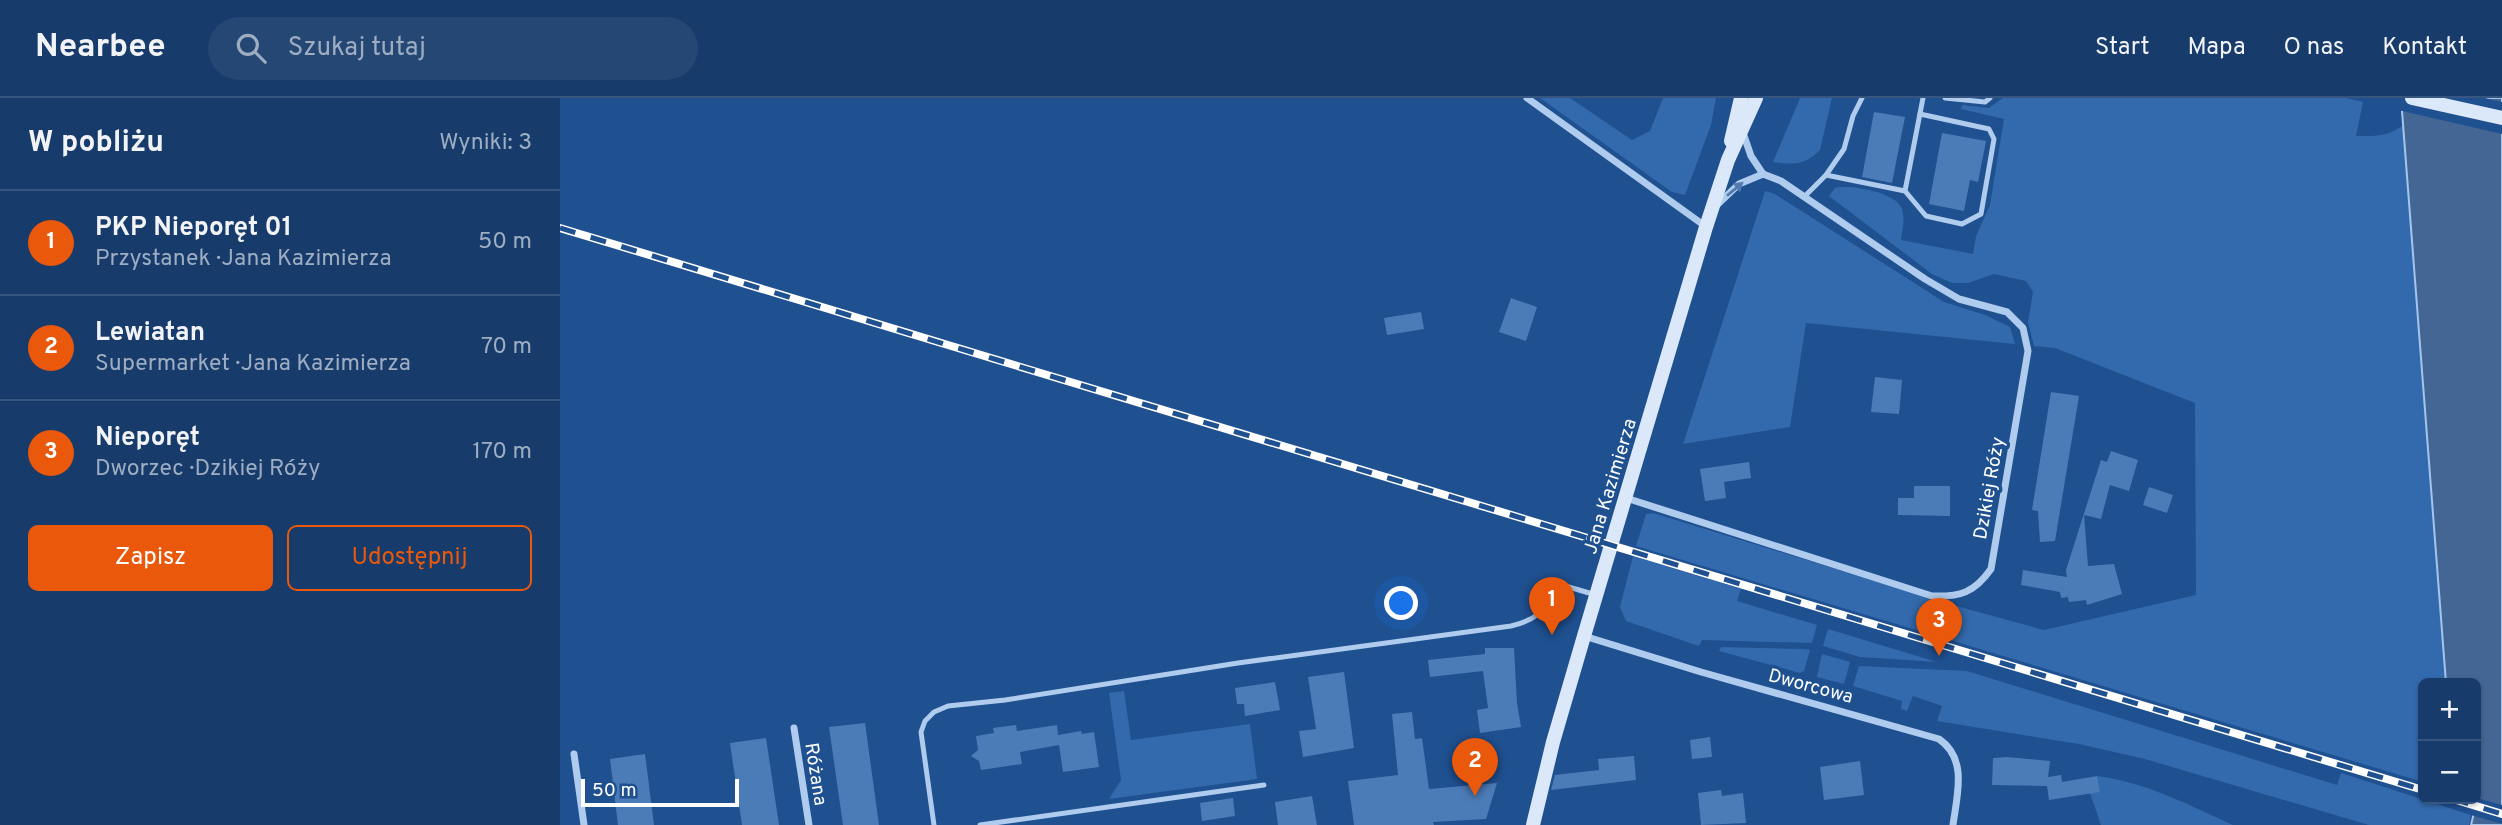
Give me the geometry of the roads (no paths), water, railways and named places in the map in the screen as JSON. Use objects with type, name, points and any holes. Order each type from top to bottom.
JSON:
[{"type":"main road","points":[[1735,98],[1738,126]]},
{"type":"main road","name":"Jana Kazimierza","points":[[1533,825],[1553,742],[1596,595],[1738,126],[1741,98]]},
{"type":"main road","name":"Jana Kazimierza","points":[[1738,126],[1756,98]]},
{"type":"main road","points":[[2412,98],[2502,118]]},
{"type":"street","points":[[1527,98],[1706,227]]},
{"type":"street","points":[[1712,210],[1739,184],[1763,174],[1751,156],[1738,126]]},
{"type":"street","name":"Dzikiej Róży","points":[[1625,498],[1932,596],[1951,597],[1966,592],[1981,583],[1991,569],[2028,351],[2023,328],[2007,312],[1959,299],[1925,279],[1781,181],[1763,174]]},
{"type":"street","name":"Dworcowa","points":[[1584,636],[1939,739],[1953,751],[1959,779],[1953,825]]},
{"type":"street","name":"Różana","points":[[794,728],[809,825]]},
{"type":"street","points":[[574,754],[584,825]]},
{"type":"lane","points":[[1804,197],[1826,175],[1844,149],[1853,116],[1863,98]]},
{"type":"lane","points":[[1905,191],[1923,98]]},
{"type":"lane","points":[[1948,99],[1985,102],[1990,98]]},
{"type":"lane","points":[[1826,175],[1905,191],[1926,216],[1962,223],[1980,214],[1994,139],[1989,129],[1920,114]]},
{"type":"lane","points":[[934,825],[921,732],[925,721],[934,712],[948,706],[1005,700],[1237,663],[1511,625],[1529,621],[1540,613],[1562,585],[1596,595]]},
{"type":"lane","points":[[980,825],[1264,785]]},
{"type":"railway","points":[[560,228],[2418,788]]},
{"type":"railway","points":[[2469,804],[2502,814]]},
{"type":"place","name":"PKP Nieporęt 01","points":[[1552,635]]},
{"type":"place","name":"Nieporęt","points":[[1939,656]]},
{"type":"place","name":"Lewiatan","points":[[1475,796]]}]
